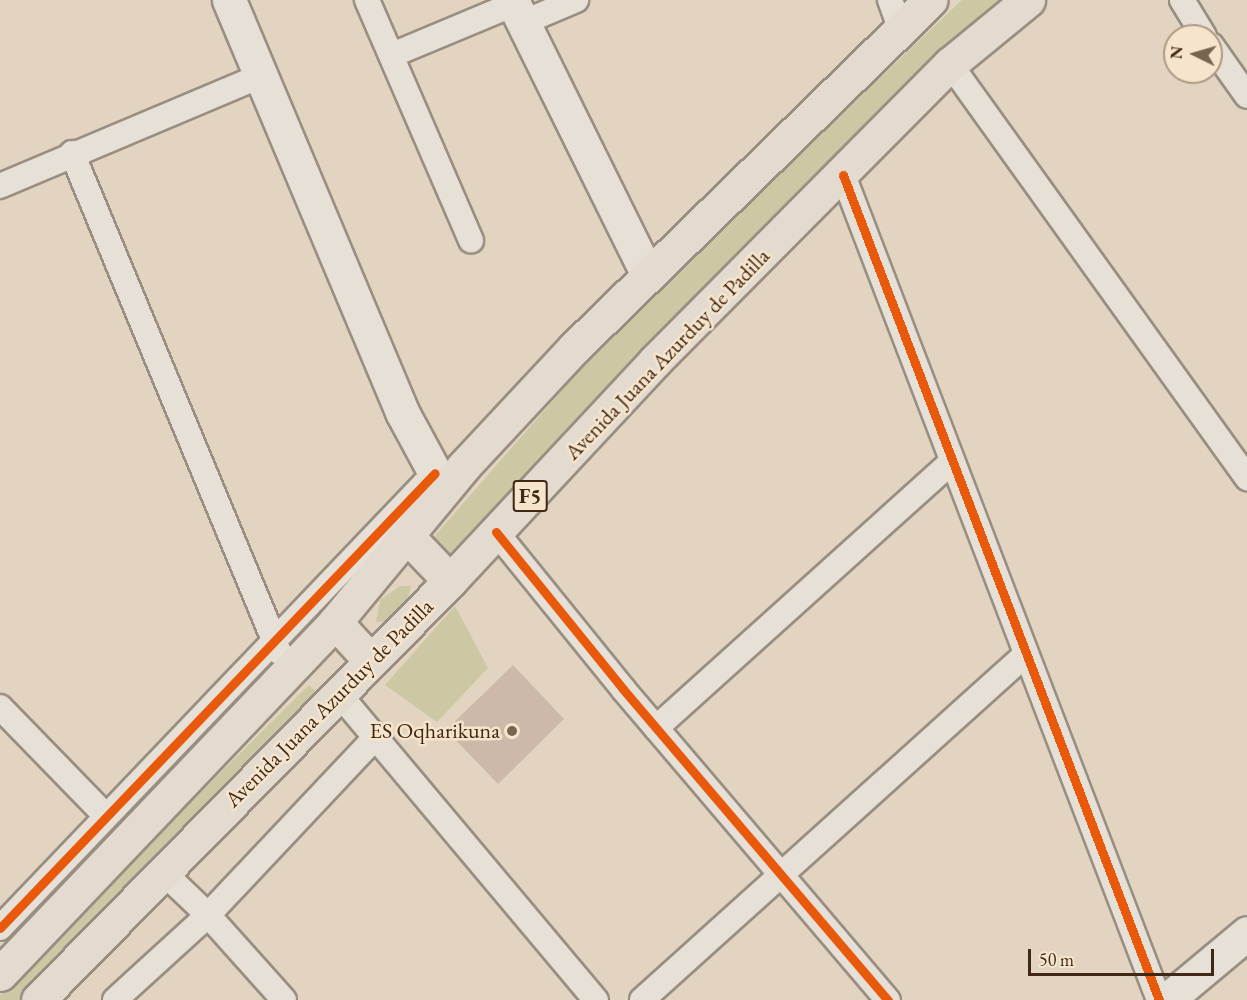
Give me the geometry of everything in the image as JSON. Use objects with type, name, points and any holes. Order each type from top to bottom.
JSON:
[{"type":"highway","points":[[0,974],[335,622],[463,467],[647,273],[895,14],[930,0]]},
{"type":"highway","name":"Avenida Juana Azurduy de Padilla","points":[[38,1000],[450,581],[655,362],[843,175],[950,64],[1028,0]]},
{"type":"highway","points":[[407,537],[450,581]]},
{"type":"highway","points":[[335,622],[371,661]]},
{"type":"street","points":[[229,0],[402,412],[435,473]]},
{"type":"street","points":[[368,0],[471,240]]},
{"type":"street","points":[[392,56],[516,9],[576,0]]},
{"type":"street","points":[[1182,0],[1197,24]]},
{"type":"street","points":[[516,9],[647,273]]},
{"type":"street","points":[[1223,62],[1247,96]]},
{"type":"street","points":[[950,64],[1022,160],[1247,478]]},
{"type":"street","points":[[0,186],[72,153],[261,76]]},
{"type":"street","points":[[72,153],[287,674]]},
{"type":"street","points":[[843,175],[950,463],[1159,1000]]},
{"type":"street","points":[[656,728],[950,463]]},
{"type":"street","points":[[407,537],[435,473]]},
{"type":"street","points":[[0,928],[274,638],[435,473]]},
{"type":"street","points":[[496,532],[656,728],[888,1000]]},
{"type":"street","points":[[642,1000],[1025,655]]},
{"type":"street","points":[[339,694],[374,739],[596,1000]]},
{"type":"street","points":[[0,707],[106,816]]},
{"type":"street","points":[[115,1000],[208,915],[374,739]]},
{"type":"street","points":[[162,872],[208,915],[284,1000]]},
{"type":"street","points":[[1167,1000],[1247,933]]},
{"type":"shaded area","points":[[962,0],[1002,0],[954,41],[610,385],[449,558],[432,539],[578,372],[758,193]]},
{"type":"shaded area","points":[[400,586],[411,586],[406,607],[388,621],[376,622],[380,600]]},
{"type":"shaded area","points":[[455,606],[488,668],[437,722],[385,685]]},
{"type":"shaded area","points":[[309,685],[317,693],[18,1000],[0,1000],[0,995],[81,911]]},
{"type":"building","points":[[513,665],[564,719],[498,784],[446,730]]},
{"type":"cycle path","points":[[843,175],[1159,1000]]},
{"type":"cycle path","points":[[0,928],[435,473]]},
{"type":"cycle path","points":[[496,532],[623,689],[888,1000]]},
{"type":"place","name":"ES Oqharikuna","points":[[512,731]]}]
